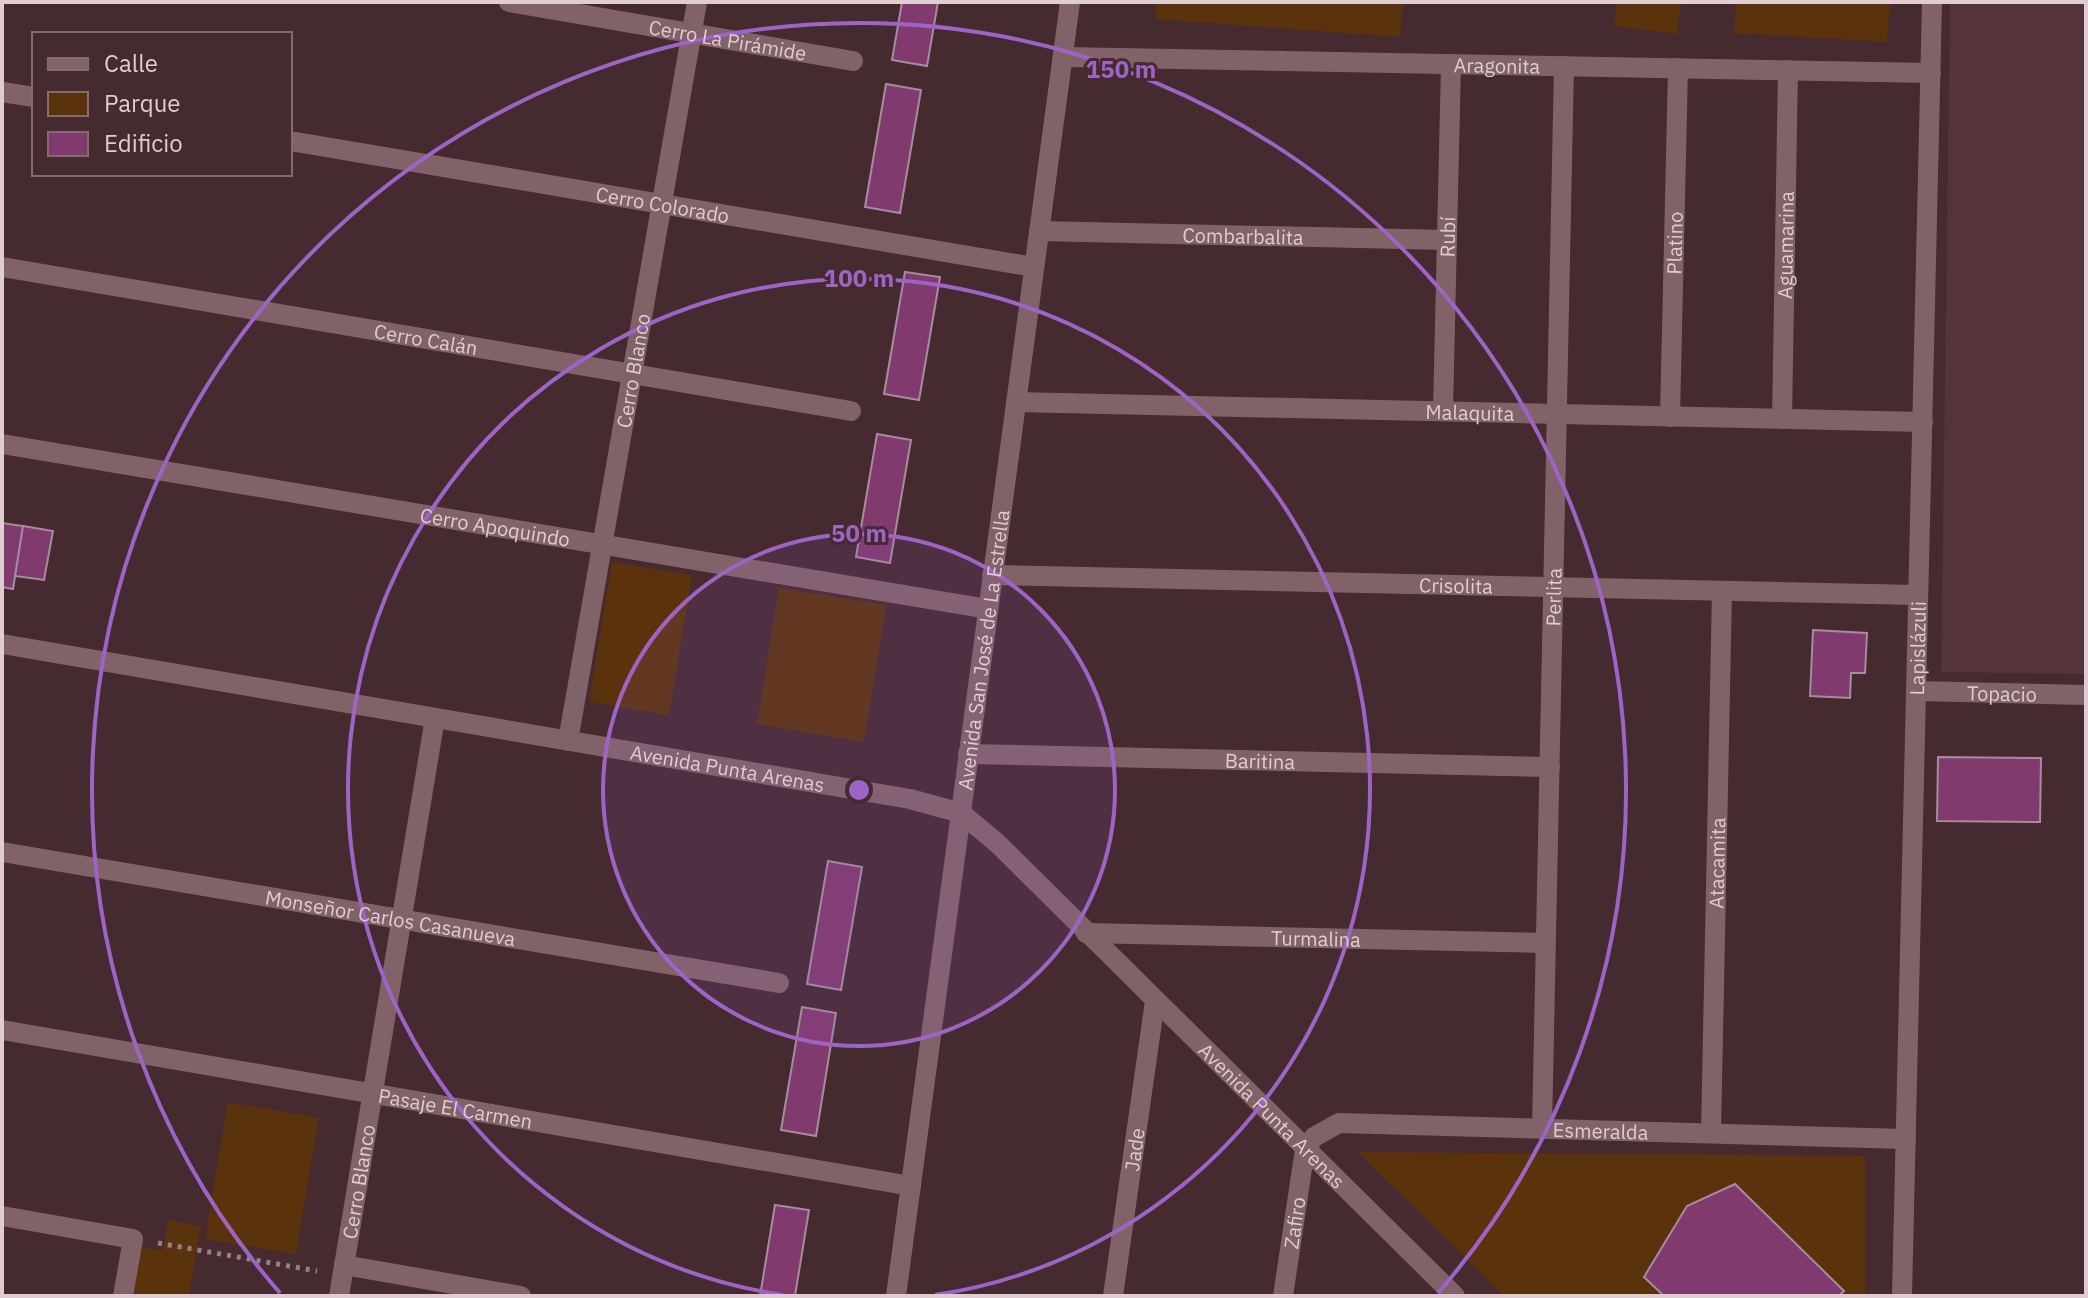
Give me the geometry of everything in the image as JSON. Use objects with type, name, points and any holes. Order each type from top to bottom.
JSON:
[{"type":"street","name":"Cerro La Pirámide","points":[[509,2],[853,61]]},
{"type":"street","name":"Cerro Blanco","points":[[568,741],[697,2]]},
{"type":"street","name":"Avenida San José de La Estrella","points":[[896,1296],[1070,2]]},
{"type":"street","name":"Lapislázuli","points":[[1902,1296],[1932,2]]},
{"type":"street","name":"Aragonita","points":[[1063,57],[1931,73]]},
{"type":"street","name":"Rubí","points":[[1443,411],[1451,64]]},
{"type":"street","name":"Perlita","points":[[1542,1129],[1564,66]]},
{"type":"street","name":"Platino","points":[[1670,417],[1678,68]]},
{"type":"street","name":"Aguamarina","points":[[1782,419],[1788,70]]},
{"type":"street","points":[[2,92],[32,97]]},
{"type":"street","name":"Cerro Colorado","points":[[292,141],[1034,267]]},
{"type":"street","name":"Combarbalita","points":[[1039,231],[1447,240]]},
{"type":"street","name":"Cerro Calán","points":[[2,267],[851,411]]},
{"type":"street","name":"Malaquita","points":[[1016,402],[1923,422]]},
{"type":"street","name":"Cerro Apoquindo","points":[[2,444],[988,609]]},
{"type":"street","name":"Crisolita","points":[[992,575],[1918,595]]},
{"type":"street","name":"Atacamita","points":[[1711,1133],[1722,591]]},
{"type":"street","name":"Avenida Punta Arenas","points":[[2,644],[910,799],[961,813],[997,843],[1449,1293]]},
{"type":"street","name":"Topacio","points":[[1916,691],[2086,695]]},
{"type":"street","name":"Cerro Blanco","points":[[435,718],[342,1279],[521,1296]]},
{"type":"street","name":"Baritina","points":[[968,754],[1550,767]]},
{"type":"street","name":"Monseñor Carlos Casanueva","points":[[2,852],[779,983]]},
{"type":"street","name":"Turmalina","points":[[1086,933],[1545,943]]},
{"type":"street","name":"Jade","points":[[1113,1296],[1155,1001]]},
{"type":"street","name":"Pasaje El Carmen","points":[[2,1030],[911,1186]]},
{"type":"street","name":"Esmeralda","points":[[1305,1149],[1314,1137],[1339,1123],[1906,1139]]},
{"type":"street","name":"Zafiro","points":[[1283,1296],[1305,1149]]},
{"type":"street","points":[[2,1216],[133,1239],[123,1296]]},
{"type":"path","points":[[133,1239],[342,1279]]},
{"type":"shaded area","points":[[1950,2],[2086,2],[2086,674],[1941,672]]},
{"type":"green space","points":[[1157,2],[1403,2],[1400,37],[1156,19]]},
{"type":"green space","points":[[1617,2],[1681,2],[1677,34],[1614,26]]},
{"type":"green space","points":[[1736,2],[1890,2],[1887,42],[1734,33]]},
{"type":"green space","points":[[612,562],[692,575],[669,715],[589,702]]},
{"type":"green space","points":[[779,588],[886,605],[864,742],[757,724]]},
{"type":"green space","points":[[228,1102],[319,1118],[296,1254],[205,1239]]},
{"type":"green space","points":[[1358,1152],[1865,1156],[1865,1296],[1504,1296]]},
{"type":"green space","points":[[168,1220],[201,1226],[189,1296],[133,1296],[141,1247],[163,1250]]},
{"type":"building","points":[[902,2],[938,2],[927,66],[892,60]]},
{"type":"building","points":[[886,84],[921,90],[900,213],[865,207]]},
{"type":"building","points":[[905,272],[940,277],[919,400],[884,394]]},
{"type":"building","points":[[877,434],[911,440],[890,563],[856,557]]},
{"type":"building","points":[[2,523],[23,526],[13,589],[2,587]]},
{"type":"building","points":[[23,526],[53,531],[44,580],[15,576]]},
{"type":"building","points":[[1813,630],[1867,633],[1865,673],[1851,673],[1850,698],[1810,696]]},
{"type":"building","points":[[1938,757],[2041,758],[2040,822],[1937,821]]},
{"type":"building","points":[[828,861],[862,867],[841,990],[807,984]]},
{"type":"building","points":[[802,1007],[836,1013],[816,1136],[781,1130]]},
{"type":"building","points":[[1735,1184],[1844,1291],[1839,1296],[1664,1296],[1644,1277],[1687,1206]]},
{"type":"building","points":[[775,1205],[809,1210],[795,1296],[760,1296]]}]
